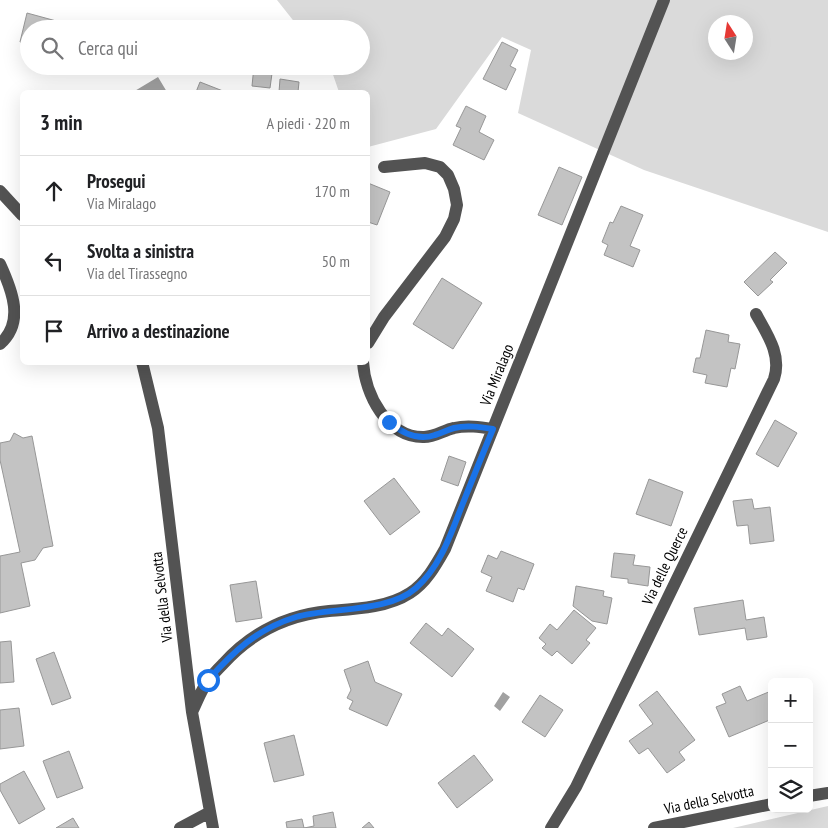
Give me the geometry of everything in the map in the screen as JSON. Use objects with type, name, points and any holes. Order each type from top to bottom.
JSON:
[{"type":"street","name":"Via Miralago","points":[[192,712],[208,680],[233,652],[270,627],[310,614],[390,602],[417,588],[431,572],[445,549],[664,0]]},
{"type":"street","points":[[370,339],[384,317],[445,237],[454,219],[456,205],[454,189],[448,175],[440,167],[425,163],[384,167]]},
{"type":"street","points":[[0,191],[20,213]]},
{"type":"street","points":[[0,264],[7,280],[15,314],[13,326],[0,344]]},
{"type":"street","name":"Via delle Querce","points":[[551,828],[576,786],[774,379],[775,351],[756,314]]},
{"type":"street","name":"Via della Selvotta","points":[[143,365],[158,428],[192,712],[213,828]]},
{"type":"street","points":[[364,365],[367,382],[377,407],[389,422],[410,435],[422,437],[435,435],[454,428],[473,426],[493,429]]},
{"type":"street","points":[[813,795],[828,792]]},
{"type":"street","name":"Via della Selvotta","points":[[654,828],[768,805]]},
{"type":"street","points":[[180,828],[210,812]]},
{"type":"shaded area","points":[[277,0],[828,0],[828,232],[644,170],[518,113],[531,50],[502,37],[436,129],[370,146],[370,90],[338,90],[333,75],[370,75],[370,20],[293,20]]},
{"type":"shaded area","points":[[158,77],[166,90],[136,90]]},
{"type":"shaded area","points":[[503,692],[510,697],[500,711],[494,706]]},
{"type":"shaded area","points":[[828,806],[828,828],[733,828],[798,813],[813,813],[813,809]]},
{"type":"building","points":[[27,13],[53,20],[25,20]]},
{"type":"building","points":[[502,42],[518,50],[510,66],[516,69],[506,90],[483,79]]},
{"type":"building","points":[[253,75],[272,75],[270,88],[252,86]]},
{"type":"building","points":[[280,79],[299,82],[298,90],[279,90]]},
{"type":"building","points":[[200,82],[220,90],[197,90]]},
{"type":"building","points":[[466,106],[486,116],[479,132],[494,140],[484,160],[453,145],[461,128],[456,126]]},
{"type":"building","points":[[559,167],[582,177],[562,225],[538,215]]},
{"type":"building","points":[[370,184],[390,192],[377,225],[370,223]]},
{"type":"building","points":[[621,206],[643,215],[630,246],[640,250],[633,267],[604,255],[608,245],[602,242],[610,222],[613,223]]},
{"type":"building","points":[[775,252],[787,263],[770,280],[773,282],[758,296],[744,282]]},
{"type":"building","points":[[442,278],[482,303],[453,349],[413,324]]},
{"type":"building","points":[[706,330],[729,335],[728,342],[740,344],[735,369],[731,368],[727,387],[705,383],[707,375],[693,372],[696,358],[700,358]]},
{"type":"building","points":[[775,420],[797,433],[778,467],[756,454]]},
{"type":"building","points":[[14,433],[23,438],[32,436],[53,546],[43,548],[35,560],[21,563],[30,606],[0,613],[0,556],[20,552],[0,460],[0,443],[10,441]]},
{"type":"building","points":[[449,456],[466,462],[458,486],[441,480]]},
{"type":"building","points":[[394,478],[420,512],[390,535],[364,501]]},
{"type":"building","points":[[649,479],[683,492],[671,526],[636,514]]},
{"type":"building","points":[[752,499],[754,509],[770,507],[774,541],[750,544],[748,525],[737,526],[733,501]]},
{"type":"building","points":[[501,551],[534,564],[524,590],[518,588],[513,602],[486,591],[492,577],[481,572],[488,555],[497,559]]},
{"type":"building","points":[[614,553],[635,555],[633,565],[650,567],[648,586],[628,583],[628,579],[611,577]]},
{"type":"building","points":[[256,581],[262,618],[236,622],[230,585]]},
{"type":"building","points":[[576,586],[604,591],[603,596],[612,598],[607,624],[592,621],[573,606]]},
{"type":"building","points":[[743,600],[746,620],[764,617],[767,637],[747,640],[745,628],[699,635],[694,608]]},
{"type":"building","points":[[574,610],[596,628],[586,640],[590,643],[572,664],[557,651],[552,656],[542,648],[546,644],[539,638],[550,624],[557,630]]},
{"type":"building","points":[[426,623],[442,636],[448,628],[474,649],[452,677],[410,643]]},
{"type":"building","points":[[11,641],[14,682],[0,683],[0,642]]},
{"type":"building","points":[[54,652],[71,698],[52,705],[36,659]]},
{"type":"building","points":[[368,661],[375,682],[402,694],[387,726],[349,709],[353,701],[347,698],[351,690],[344,670]]},
{"type":"building","points":[[740,686],[747,701],[768,692],[768,721],[729,737],[716,707],[726,703],[722,694]]},
{"type":"building","points":[[657,691],[695,740],[679,752],[685,760],[667,773],[648,748],[639,754],[629,741],[653,724],[639,705]]},
{"type":"building","points":[[540,695],[563,710],[545,737],[522,722]]},
{"type":"building","points":[[19,708],[24,746],[0,749],[0,710]]},
{"type":"building","points":[[294,735],[304,775],[274,782],[264,743]]},
{"type":"building","points":[[69,751],[83,788],[57,798],[43,761]]},
{"type":"building","points":[[474,755],[493,780],[457,808],[438,783]]},
{"type":"building","points":[[24,771],[45,809],[19,824],[0,790],[0,784]]},
{"type":"building","points":[[333,812],[336,828],[304,828],[314,826],[313,816]]},
{"type":"building","points":[[73,818],[79,828],[56,828]]},
{"type":"building","points":[[302,819],[304,828],[287,828],[286,822]]},
{"type":"building","points":[[369,822],[374,828],[362,828]]},
{"type":"route","points":[[208,680],[233,652],[270,627],[310,614],[390,602],[404,597],[417,588],[431,572],[445,549],[493,429],[473,426],[454,428],[429,437],[422,437],[410,435],[394,427],[389,422]]}]
